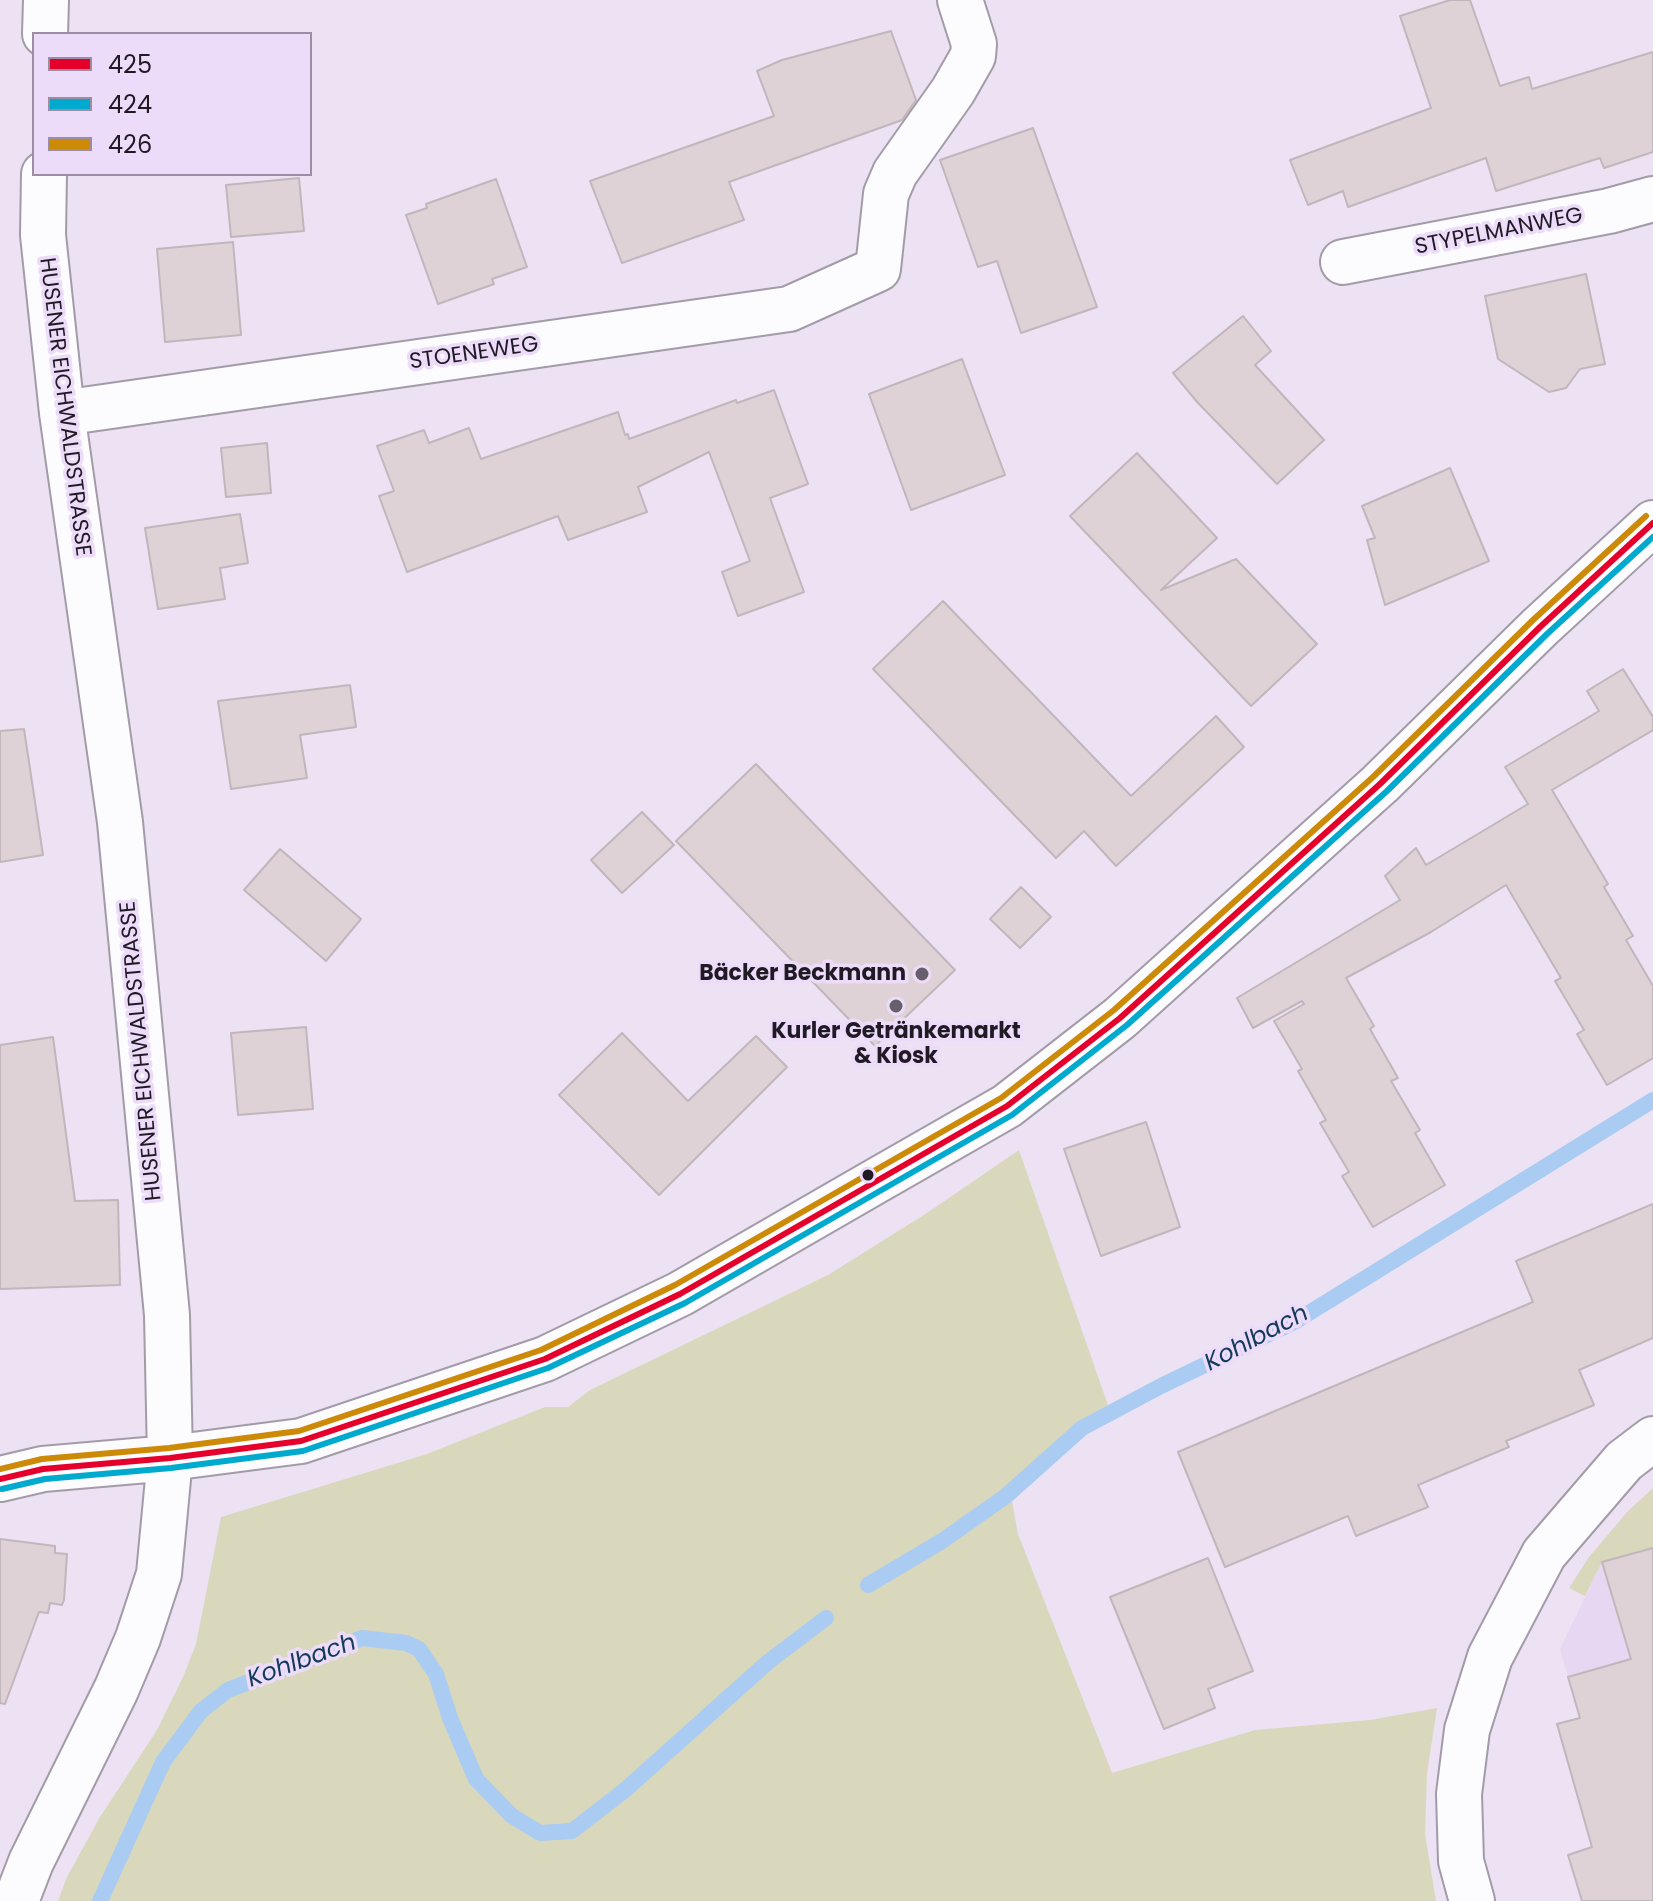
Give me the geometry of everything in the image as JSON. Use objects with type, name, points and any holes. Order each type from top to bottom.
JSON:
[{"type":"street","points":[[45,32],[46,0]]},
{"type":"street","name":"STOENEWEG","points":[[62,413],[789,309],[878,269],[886,194],[895,173],[953,91],[973,56],[974,44],[960,0]]},
{"type":"street","name":"HUSENER EICHWALDSTRASSE","points":[[16,1901],[31,1862],[116,1690],[138,1638],[159,1574],[170,1458],[167,1315],[120,822],[62,413],[43,235],[44,176]]},
{"type":"street","name":"STYPELMANWEG","points":[[1343,262],[1609,211],[1653,199]]},
{"type":"street","points":[[0,1479],[43,1469],[170,1458],[301,1441],[545,1359],[680,1294],[1007,1106],[1120,1018],[1313,845],[1653,523]]},
{"type":"street","points":[[1472,1901],[1461,1861],[1459,1794],[1467,1730],[1490,1657],[1544,1554],[1624,1461],[1653,1439]]},
{"type":"shaded area","points":[[1653,1548],[1653,1697],[1580,1718],[1560,1649],[1602,1562]]},
{"type":"green space","points":[[1019,1150],[1110,1411],[1012,1501],[1018,1534],[1112,1773],[1255,1730],[1370,1720],[1437,1708],[1427,1774],[1425,1834],[1436,1901],[58,1901],[67,1877],[100,1817],[157,1730],[183,1677],[196,1644],[221,1517],[427,1454],[545,1407],[568,1407],[590,1390],[828,1275]]},
{"type":"green space","points":[[1653,1488],[1653,1548],[1602,1562],[1585,1596],[1569,1588],[1589,1557],[1628,1511]]},
{"type":"building","points":[[1450,0],[1470,0],[1500,86],[1529,77],[1532,89],[1653,52],[1653,152],[1604,168],[1600,158],[1496,191],[1486,158],[1348,207],[1343,191],[1308,205],[1290,160],[1431,108],[1400,16]]},
{"type":"building","points":[[891,31],[916,100],[902,120],[729,182],[744,220],[622,263],[590,181],[774,116],[757,71],[782,60]]},
{"type":"building","points":[[1033,128],[1097,307],[1021,333],[997,261],[978,267],[940,160]]},
{"type":"building","points":[[299,178],[304,231],[231,237],[226,185]]},
{"type":"building","points":[[496,179],[527,267],[492,279],[494,284],[438,304],[406,215],[427,208],[426,204]]},
{"type":"building","points":[[233,242],[241,335],[165,342],[157,249]]},
{"type":"building","points":[[1586,274],[1605,364],[1580,369],[1566,388],[1549,392],[1498,359],[1485,296]]},
{"type":"building","points":[[1243,316],[1271,351],[1255,365],[1324,440],[1277,484],[1173,373]]},
{"type":"building","points":[[962,359],[1005,475],[911,510],[869,394]]},
{"type":"building","points":[[774,390],[808,484],[770,498],[804,592],[738,616],[722,572],[750,561],[709,452],[638,487],[647,512],[568,540],[558,516],[407,572],[379,496],[394,491],[377,446],[424,430],[429,443],[469,428],[481,459],[618,412],[629,439],[736,400],[737,403]]},
{"type":"building","points":[[267,443],[271,493],[226,497],[221,448]]},
{"type":"building","points":[[1137,453],[1217,538],[1161,590],[1236,559],[1317,644],[1251,706],[1070,516]]},
{"type":"building","points":[[1450,468],[1489,561],[1385,605],[1367,540],[1375,538],[1362,506]]},
{"type":"building","points":[[240,514],[248,563],[220,568],[225,599],[158,609],[145,528]]},
{"type":"building","points":[[943,601],[1131,796],[1216,716],[1244,747],[1116,866],[1084,831],[1056,858],[873,669]]},
{"type":"building","points":[[1623,669],[1653,717],[1653,730],[1552,790],[1608,884],[1604,887],[1633,936],[1626,940],[1653,986],[1653,1058],[1607,1085],[1577,1034],[1584,1030],[1555,981],[1561,978],[1506,885],[1431,932],[1346,978],[1374,1026],[1370,1029],[1398,1078],[1391,1081],[1420,1130],[1415,1133],[1445,1185],[1373,1227],[1342,1176],[1349,1172],[1320,1123],[1326,1120],[1298,1071],[1302,1069],[1274,1021],[1304,1004],[1302,1001],[1253,1028],[1237,998],[1400,900],[1385,876],[1416,848],[1426,865],[1528,804],[1505,767],[1599,711],[1587,691]]},
{"type":"building","points":[[350,685],[356,727],[300,735],[307,778],[231,789],[218,701]]},
{"type":"building","points":[[24,729],[43,855],[0,862],[0,731]]},
{"type":"building","points":[[756,764],[955,970],[875,1046],[676,841]]},
{"type":"building","points":[[642,812],[674,845],[622,893],[591,860]]},
{"type":"building","points":[[280,849],[361,919],[326,961],[244,890]]},
{"type":"building","points":[[1021,887],[1051,917],[1020,948],[990,919]]},
{"type":"building","points":[[306,1027],[313,1109],[238,1115],[231,1033]]},
{"type":"building","points":[[622,1033],[688,1101],[756,1036],[787,1067],[659,1195],[559,1095]]},
{"type":"building","points":[[53,1037],[75,1201],[118,1200],[120,1285],[0,1289],[0,1045]]},
{"type":"building","points":[[1146,1122],[1180,1227],[1101,1256],[1064,1149]]},
{"type":"building","points":[[1653,1204],[1653,1338],[1579,1370],[1594,1405],[1506,1441],[1509,1447],[1418,1485],[1428,1507],[1356,1536],[1348,1516],[1225,1567],[1178,1452],[1533,1302],[1516,1261]]},
{"type":"building","points":[[0,1539],[55,1546],[55,1553],[67,1554],[62,1605],[50,1603],[48,1613],[39,1612],[5,1704],[0,1703]]},
{"type":"building","points":[[1653,1548],[1653,1901],[1582,1901],[1568,1855],[1592,1847],[1557,1724],[1580,1718],[1568,1677],[1631,1659],[1602,1562]]},
{"type":"building","points":[[1208,1558],[1253,1671],[1208,1689],[1215,1708],[1164,1729],[1110,1597]]},
{"type":"waterway","name":"Kohlbach","points":[[868,1585],[942,1541],[1006,1496],[1082,1428],[1296,1321],[1653,1100]]},
{"type":"waterway","name":"Kohlbach","points":[[100,1901],[163,1762],[201,1711],[228,1690],[362,1638],[406,1643],[419,1649],[436,1674],[450,1718],[476,1779],[512,1816],[540,1833],[572,1831],[625,1790],[768,1662],[826,1618]]},
{"type":"transit line","name":"426","points":[[0,1469],[42,1459],[169,1448],[299,1431],[541,1350],[675,1285],[1001,1098],[1114,1010],[1373,777],[1533,620],[1646,516]]},
{"type":"transit line","name":"425","points":[[0,1479],[43,1469],[170,1458],[301,1441],[545,1359],[680,1294],[1007,1106],[1120,1018],[1380,784],[1540,627],[1653,523]]},
{"type":"transit line","name":"424","points":[[2,1489],[45,1479],[171,1468],[303,1451],[548,1368],[685,1303],[1012,1115],[1127,1025],[1387,791],[1547,634],[1653,537]]},
{"type":"place","name":"Bäcker Beckmann","points":[[922,974]]},
{"type":"place","name":"Kurler Getränkemarkt & Kiosk","points":[[896,1006]]}]
